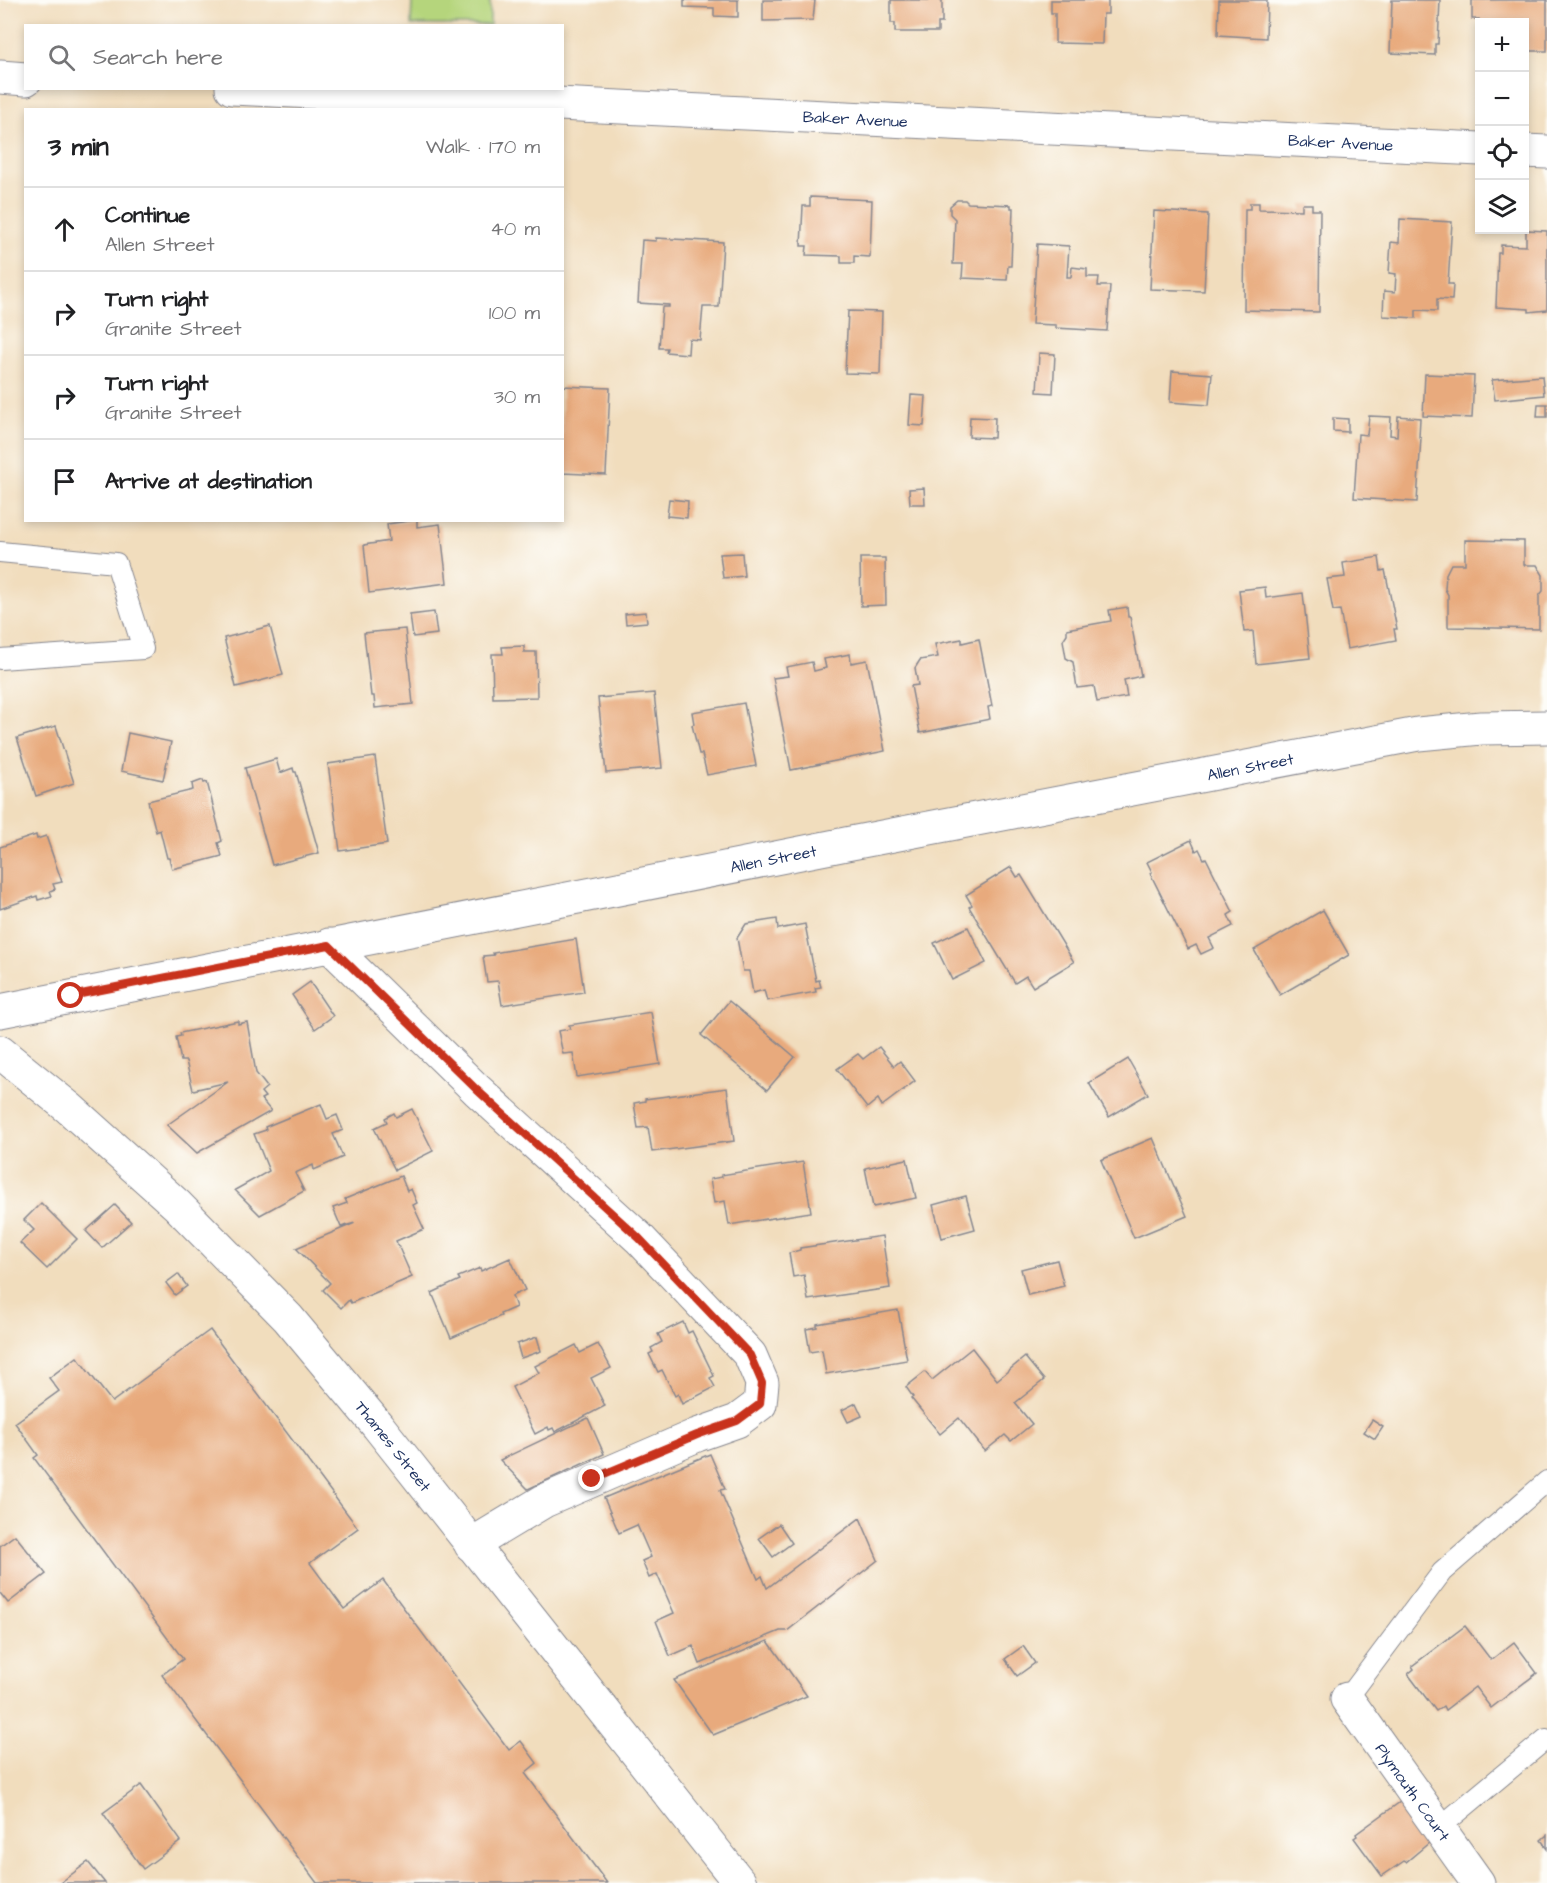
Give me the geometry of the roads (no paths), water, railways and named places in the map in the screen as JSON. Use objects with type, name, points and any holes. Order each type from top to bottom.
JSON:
[{"type":"street","points":[[0,77],[24,79]]},
{"type":"street","name":"Baker Avenue","points":[[273,90],[1475,149]]},
{"type":"street","points":[[1529,151],[1547,152]]},
{"type":"street","name":"Allen Street","points":[[0,1011],[1418,734],[1481,728],[1547,727]]},
{"type":"street","points":[[329,945],[477,1090],[639,1238],[750,1355],[762,1383],[760,1404],[737,1421],[697,1435],[544,1501],[471,1545]]},
{"type":"street","name":"Thames Street","points":[[0,1052],[69,1108],[177,1205],[288,1318],[378,1426],[740,1883]]},
{"type":"street","name":"Plymouth Court","points":[[1347,1700],[1478,1883]]},
{"type":"lane","points":[[0,552],[116,562],[143,649],[0,659]]},
{"type":"lane","points":[[1347,1700],[1442,1572],[1547,1481]]},
{"type":"lane","points":[[1439,1828],[1546,1739]]}]
